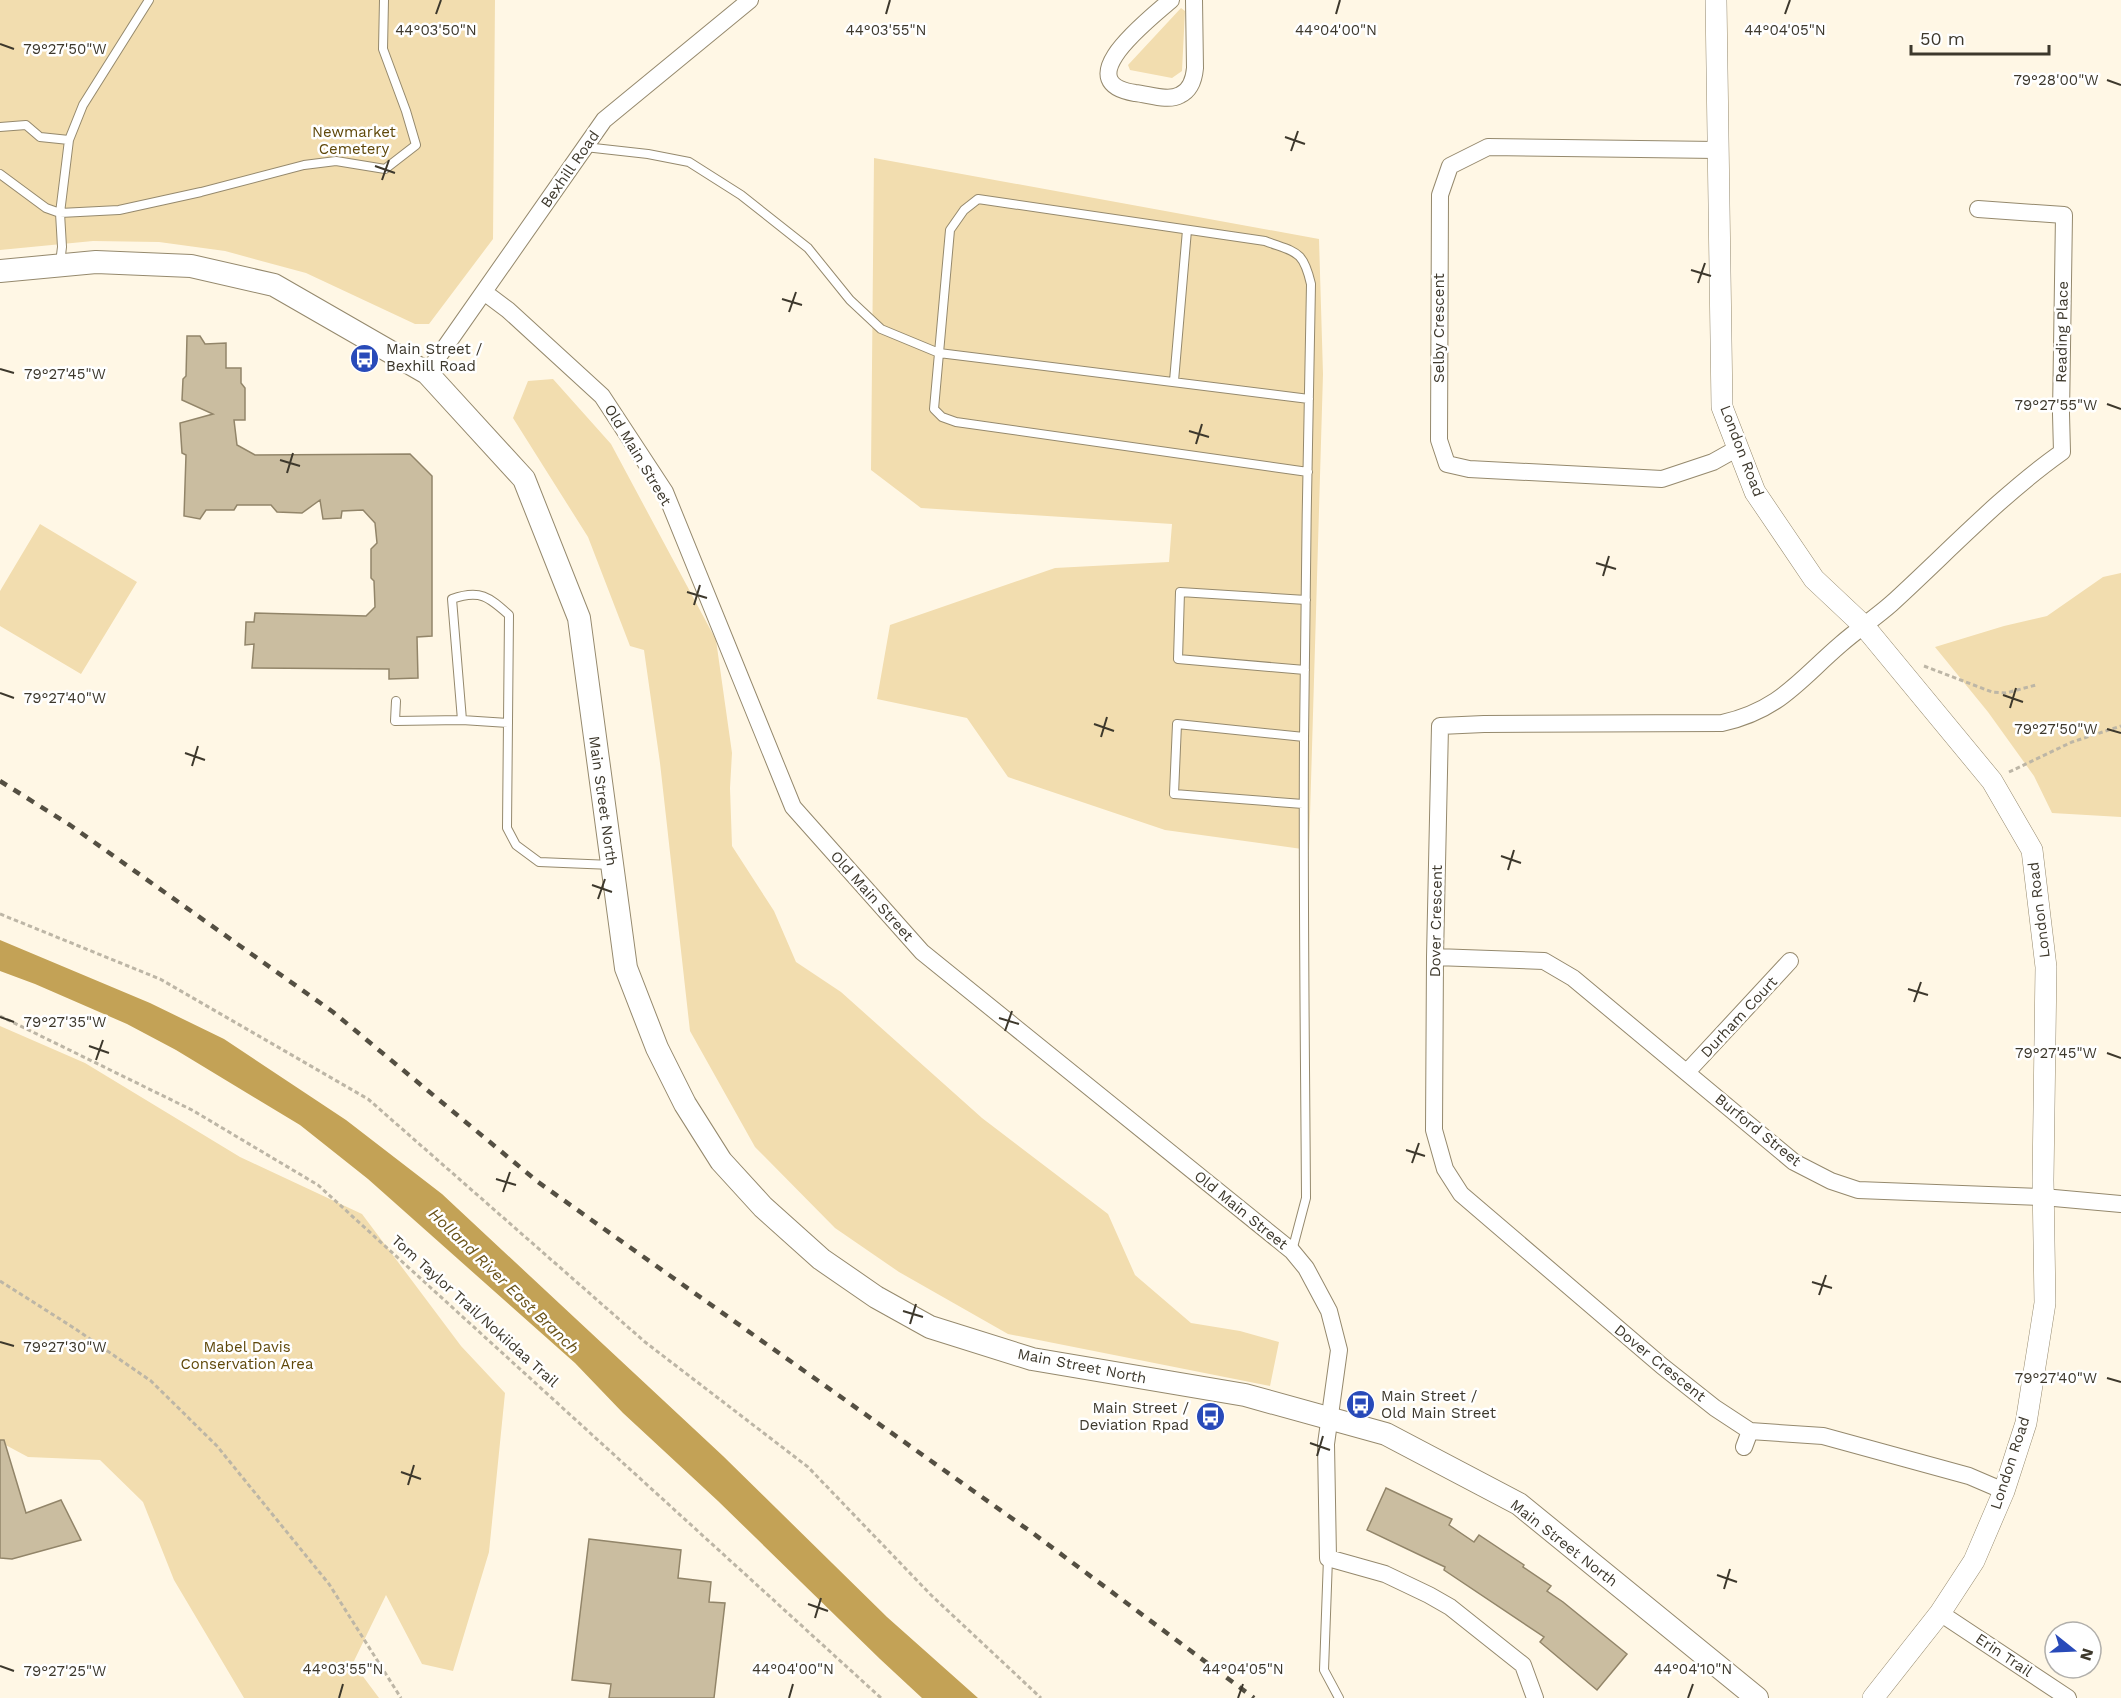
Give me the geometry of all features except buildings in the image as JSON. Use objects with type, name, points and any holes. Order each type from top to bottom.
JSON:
[{"type":"main road","name":"Main Street North","points":[[0,271],[96,262],[191,266],[274,285],[427,373],[524,479],[579,618],[626,968],[657,1048],[685,1104],[721,1161],[763,1207],[821,1259],[876,1298],[930,1327],[1032,1359],[1245,1395],[1386,1434],[1519,1504],[1757,1698]]},
{"type":"street","name":"Bexhill Road","points":[[427,373],[604,120],[750,0]]},
{"type":"street","points":[[1170,0],[1129,38],[1112,59],[1108,74],[1116,88],[1173,98],[1182,95],[1189,88],[1194,78],[1195,68],[1194,0]]},
{"type":"street","name":"London Road","points":[[1716,0],[1722,407],[1755,492],[1814,579],[1864,626],[1992,781],[2032,850],[2046,967],[2043,1197],[2045,1303],[2026,1423],[2004,1491],[1974,1561],[1940,1613],[1873,1698]]},
{"type":"street","name":"Selby Crescent","points":[[1717,150],[1488,147],[1450,166],[1440,195],[1438,440],[1447,464],[1469,470],[1662,479],[1713,462],[1738,448]]},
{"type":"street","name":"Reading Place","points":[[1864,626],[2032,473],[2062,452],[2064,215],[1977,209]]},
{"type":"street","name":"Old Main Street","points":[[484,292],[508,310],[602,396],[665,492],[793,807],[922,952],[1292,1251],[1306,1268],[1329,1311],[1339,1350],[1326,1444],[1328,1558]]},
{"type":"street","name":"Dover Crescent","points":[[1864,626],[1843,642],[1781,699],[1762,711],[1732,721],[1702,724],[1440,726],[1434,1130],[1445,1169],[1461,1194],[1662,1366],[1715,1408],[1747,1439],[1823,1436],[1969,1476],[2004,1491]]},
{"type":"street","name":"Burford Street","points":[[1435,957],[1544,961],[1573,978],[1794,1162],[1840,1184],[1858,1190],[2043,1197],[2121,1204]]},
{"type":"street","name":"Durham Court","points":[[1687,1072],[1790,961]]},
{"type":"street","points":[[1328,1558],[1385,1574],[1429,1594],[1450,1607],[1522,1665],[1535,1698]]},
{"type":"street","name":"Erin Trail","points":[[1940,1613],[2068,1698]]},
{"type":"lane","points":[[59,266],[62,248],[60,213],[69,140],[84,105],[149,0]]},
{"type":"lane","points":[[0,174],[46,208],[60,213],[119,210],[201,192],[304,165],[336,161],[385,169],[416,145],[383,49],[384,0]]},
{"type":"lane","points":[[0,126],[26,125],[40,137],[69,140]]},
{"type":"lane","points":[[585,147],[648,154],[689,162],[741,195],[808,248],[850,300],[881,329],[939,353],[1309,399]]},
{"type":"lane","points":[[1292,1251],[1306,1198],[1304,737],[1311,284],[1305,262],[1294,252],[1265,241],[978,199],[964,210],[950,230],[934,409],[942,417],[956,422],[1308,472]]},
{"type":"lane","points":[[1174,381],[1187,230]]},
{"type":"lane","points":[[1305,670],[1178,658],[1180,592],[1306,600]]},
{"type":"lane","points":[[462,720],[452,599],[465,594],[489,597],[509,615],[507,828],[516,845],[539,861],[612,865]]},
{"type":"lane","points":[[396,701],[394,721],[462,720],[508,723]]},
{"type":"lane","points":[[1304,737],[1177,724],[1174,794],[1304,804]]},
{"type":"lane","points":[[1328,1558],[1324,1670],[1339,1698]]},
{"type":"path","points":[[1923,666],[1992,693],[2006,693],[2036,685]]},
{"type":"path","points":[[1992,781],[2072,742],[2121,726]]},
{"type":"path","points":[[0,914],[160,979],[368,1099],[645,1342],[808,1467],[931,1595],[1041,1698]]},
{"type":"path","name":"Tom Taylor Trail/Nokiidaa Trail","points":[[0,1016],[192,1110],[318,1185],[881,1698]]},
{"type":"path","points":[[0,1281],[151,1381],[217,1446],[329,1584],[401,1698]]},
{"type":"green space","name":"Newmarket Cemetery","points":[[0,0],[495,0],[493,239],[429,324],[415,324],[306,273],[225,251],[159,242],[93,241],[0,250]]},
{"type":"green space","points":[[1181,8],[1185,11],[1182,71],[1172,78],[1130,70],[1128,65]]},
{"type":"green space","points":[[874,158],[1319,239],[1323,374],[1309,850],[1165,830],[1008,777],[967,718],[877,699],[890,625],[1055,568],[1169,562],[1172,524],[921,508],[871,470]]},
{"type":"green space","points":[[553,379],[611,444],[716,640],[732,753],[730,788],[732,846],[774,911],[796,962],[841,992],[982,1118],[1108,1214],[1135,1275],[1191,1323],[1240,1331],[1279,1342],[1270,1386],[1008,1334],[899,1272],[835,1228],[755,1147],[690,1031],[660,763],[644,650],[630,646],[588,537],[513,418],[528,381]]},
{"type":"green space","points":[[40,524],[137,582],[81,674],[0,626],[0,591]]},
{"type":"green space","points":[[2121,573],[2121,817],[2052,813],[2034,776],[1988,712],[1935,647],[2004,626],[2047,616],[2103,577]]},
{"type":"green space","name":"Mabel Davis Conservation Area","points":[[0,1026],[85,1063],[240,1157],[362,1214],[461,1346],[505,1393],[489,1552],[453,1671],[422,1664],[386,1595],[353,1663],[379,1698],[244,1698],[174,1580],[143,1502],[100,1460],[28,1457],[0,1442]]},
{"type":"water","name":"Holland River East Branch","points":[[0,940],[150,1003],[224,1039],[346,1120],[442,1194],[723,1456],[887,1617],[978,1698],[922,1698],[718,1501],[623,1413],[575,1363],[368,1179],[300,1125],[176,1050],[127,1024],[0,971]]},
{"type":"railway","points":[[0,781],[70,825],[333,1012],[538,1182],[1034,1534],[1254,1698]]},
{"type":"place","name":"Main Street / Bexhill Road","points":[[365,358]]},
{"type":"place","name":"Main Street / Old Main Street","points":[[1360,1405]]},
{"type":"place","name":"Main Street / Deviation Rpad","points":[[1210,1417]]}]
